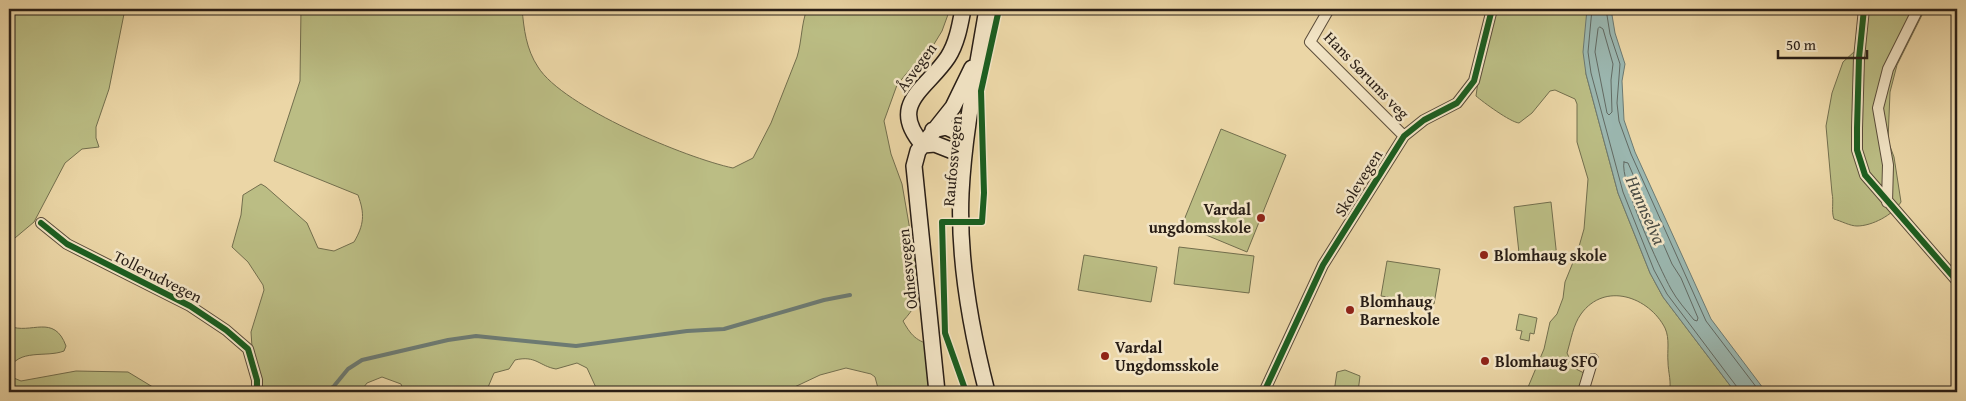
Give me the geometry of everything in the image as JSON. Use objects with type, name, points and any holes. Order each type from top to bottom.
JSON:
[{"type":"main road","name":"Åsvegen","points":[[923,144],[914,134],[909,122],[909,105],[913,97],[947,57],[955,42],[963,9]]},
{"type":"main road","name":"Raufossvegen","points":[[987,9],[963,155],[960,196],[964,275],[974,341],[988,392]]},
{"type":"main road","name":"Odnesvegen","points":[[937,392],[914,171],[916,158],[923,144],[958,97],[980,50]]},
{"type":"main road","points":[[933,130],[946,127],[966,136]]},
{"type":"main road","points":[[923,144],[934,144],[963,155]]},
{"type":"street","name":"Hans Sørums veg","points":[[1329,9],[1310,42],[1404,136]]},
{"type":"street","name":"Skolevegen","points":[[1264,392],[1323,265],[1404,136],[1424,120],[1457,103],[1474,81],[1492,9]]},
{"type":"street","points":[[1864,9],[1859,58],[1857,150],[1865,175],[1957,281]]},
{"type":"street","points":[[1887,202],[1888,164],[1878,108],[1888,69],[1918,9]]},
{"type":"street","name":"Tollerudvegen","points":[[41,223],[66,244],[190,306],[226,330],[248,349],[257,392]]},
{"type":"street","points":[[1583,392],[1593,359]]},
{"type":"green space","points":[[9,9],[125,9],[109,89],[96,127],[96,138],[99,147],[82,149],[65,163],[34,222],[9,243]]},
{"type":"green space","points":[[301,9],[522,9],[526,39],[534,60],[552,82],[572,98],[627,129],[686,154],[733,168],[753,158],[771,123],[797,57],[807,9],[950,9],[942,31],[928,54],[911,68],[897,85],[884,121],[891,154],[902,184],[919,282],[916,303],[903,321],[910,332],[917,338],[937,347],[945,392],[879,392],[875,377],[871,374],[846,368],[820,375],[784,392],[598,392],[587,368],[577,363],[556,369],[533,360],[522,359],[515,360],[509,369],[494,373],[486,392],[404,392],[401,384],[382,377],[367,383],[360,392],[255,392],[251,332],[264,290],[263,285],[248,262],[232,247],[241,215],[243,195],[261,184],[266,187],[307,223],[318,248],[334,251],[354,242],[362,225],[362,208],[358,195],[274,161],[300,81]]},
{"type":"green space","points":[[1488,9],[1587,9],[1586,74],[1618,193],[1650,273],[1663,297],[1735,392],[1669,392],[1668,341],[1665,328],[1658,317],[1638,301],[1614,296],[1602,298],[1591,304],[1578,318],[1572,333],[1567,353],[1574,368],[1592,377],[1587,392],[1526,392],[1544,349],[1550,322],[1557,314],[1563,298],[1565,282],[1578,250],[1584,229],[1588,179],[1577,142],[1577,104],[1575,99],[1555,90],[1550,91],[1532,113],[1519,123],[1503,116],[1476,96]]},
{"type":"green space","points":[[1868,9],[1925,9],[1897,65],[1890,92],[1888,141],[1894,157],[1901,202],[1882,219],[1863,226],[1857,226],[1834,219],[1826,126],[1832,93],[1843,62],[1855,51]]},
{"type":"green space","points":[[1221,129],[1286,155],[1247,252],[1182,225]]},
{"type":"green space","points":[[1551,202],[1557,258],[1520,262],[1514,207]]},
{"type":"green space","points":[[1179,247],[1254,256],[1249,293],[1174,284]]},
{"type":"green space","points":[[1084,255],[1157,267],[1151,302],[1078,290]]},
{"type":"green space","points":[[1387,261],[1440,269],[1434,304],[1381,296]]},
{"type":"green space","points":[[1519,314],[1537,318],[1534,334],[1530,333],[1529,341],[1520,339],[1522,331],[1516,330]]},
{"type":"green space","points":[[9,326],[17,328],[41,327],[55,330],[61,336],[66,346],[64,351],[26,356],[13,363],[9,370]]},
{"type":"green space","points":[[1345,370],[1360,376],[1358,392],[1334,392],[1337,372]]},
{"type":"green space","points":[[76,371],[128,372],[161,392],[9,392],[9,376],[21,381]]},
{"type":"water","name":"Hunnselva","points":[[1587,9],[1611,9],[1615,33],[1625,64],[1622,81],[1624,120],[1635,152],[1711,319],[1766,392],[1735,392],[1663,297],[1650,273],[1618,193],[1586,74],[1583,52]]},
{"type":"waterway","points":[[326,392],[334,386],[348,369],[362,360],[448,340],[476,336],[576,346],[687,331],[724,329],[824,300],[850,295]]},
{"type":"cycle path","points":[[966,392],[945,333],[942,222],[982,222],[984,193],[981,91],[999,9]]},
{"type":"cycle path","points":[[1264,392],[1323,265],[1404,136],[1424,120],[1457,103],[1474,81],[1492,9]]},
{"type":"cycle path","points":[[1864,9],[1859,58],[1857,150],[1865,175],[1957,281]]},
{"type":"cycle path","points":[[41,223],[67,244],[190,306],[226,330],[248,349],[257,380],[257,392]]},
{"type":"place","name":"Vardal ungdomsskole","points":[[1261,218]]},
{"type":"place","name":"Blomhaug skole","points":[[1484,255]]},
{"type":"place","name":"Blomhaug Barneskole","points":[[1350,310]]},
{"type":"place","name":"Vardal Ungdomsskole","points":[[1105,356]]},
{"type":"place","name":"Blomhaug SFO","points":[[1485,361]]}]
